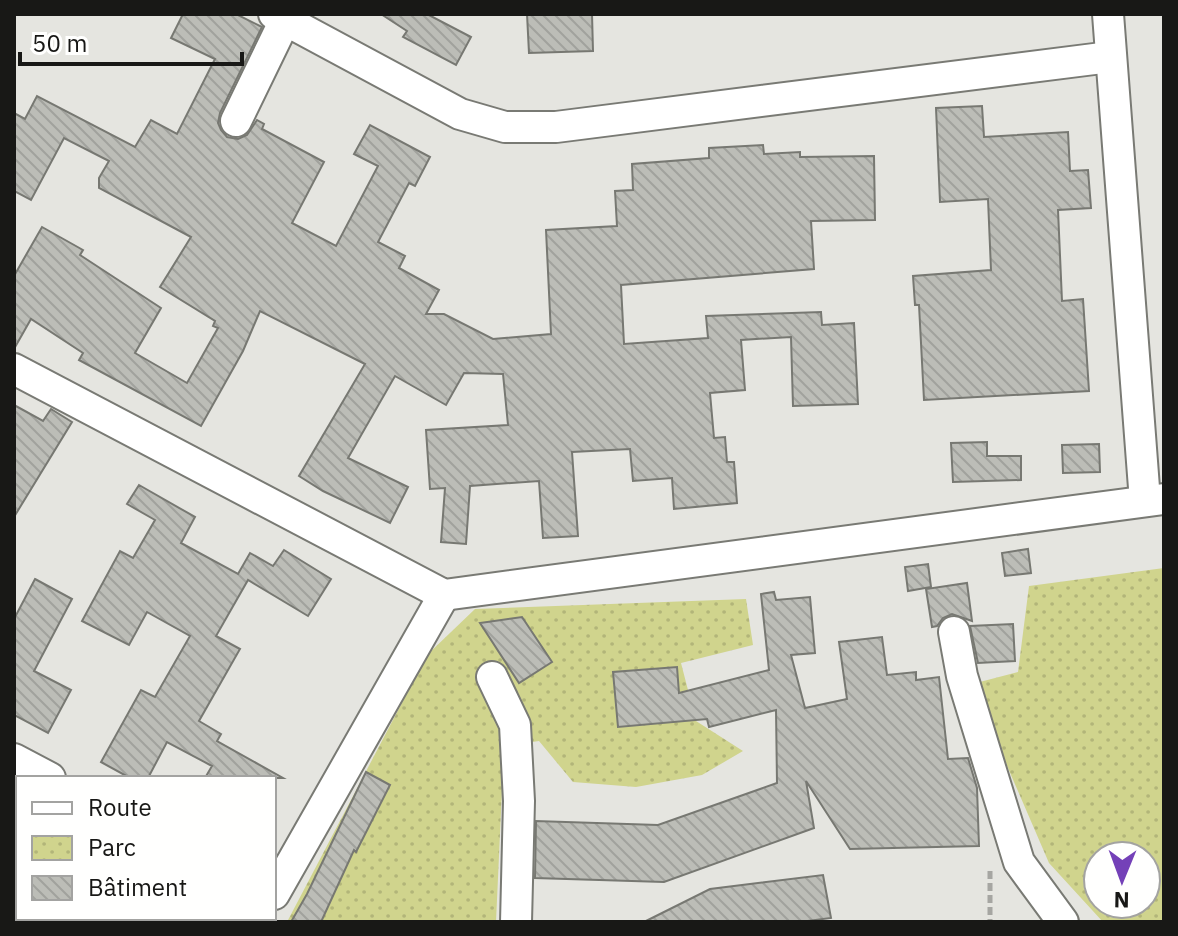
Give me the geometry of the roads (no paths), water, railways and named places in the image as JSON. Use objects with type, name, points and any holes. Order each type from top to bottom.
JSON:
[{"type":"street","points":[[14,369],[444,595],[1154,500],[1108,14]]},
{"type":"street","points":[[236,121],[279,17],[460,114],[505,127],[556,127],[1110,57]]},
{"type":"street","points":[[276,890],[444,595]]},
{"type":"street","points":[[954,632],[962,676],[1019,862],[1063,922]]},
{"type":"street","points":[[492,677],[515,725],[519,801],[516,922]]},
{"type":"street","points":[[14,759],[46,776]]}]
